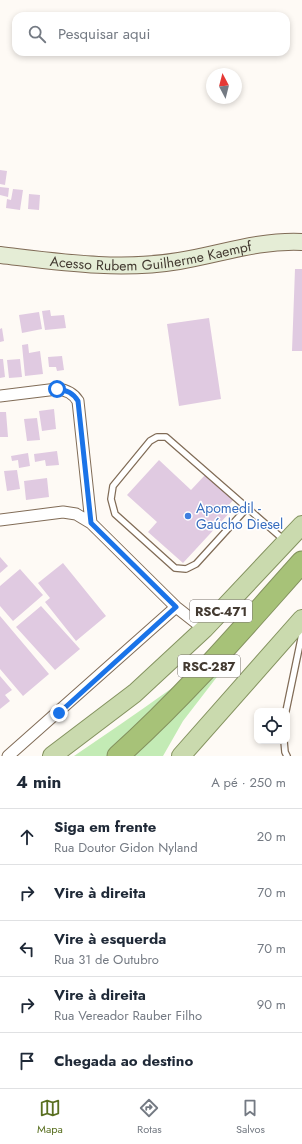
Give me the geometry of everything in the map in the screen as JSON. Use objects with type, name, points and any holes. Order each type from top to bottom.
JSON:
[{"type":"highway","name":"RSC-287","points":[[118,756],[144,733],[302,572]]},
{"type":"highway","name":"RSC-287","points":[[132,756],[215,674],[302,572]]},
{"type":"main road","name":"Acesso Rubem Guilherme Kaempf","points":[[0,255],[89,266],[135,266],[180,261],[261,243],[302,242]]},
{"type":"main road","name":"RSC-471","points":[[52,756],[135,693],[204,629],[302,525]]},
{"type":"main road","points":[[181,756],[302,619]]},
{"type":"street","points":[[0,396],[57,389],[66,390],[74,395],[78,401],[91,523]]},
{"type":"street","points":[[0,520],[62,512],[76,514],[91,523],[176,607],[204,629]]},
{"type":"street","points":[[8,756],[176,607]]},
{"type":"lane","points":[[247,508],[196,564],[186,569],[175,568],[115,514],[111,499],[113,486],[150,441],[157,437],[166,437],[286,542]]},
{"type":"lane","points":[[287,708],[302,634]]},
{"type":"lane","points":[[284,744],[284,752],[287,756]]},
{"type":"green space","points":[[257,625],[183,721],[163,756],[74,756],[167,692]]},
{"type":"building","points":[[0,170],[7,171],[5,185],[0,184]]},
{"type":"building","points":[[0,187],[9,188],[8,197],[0,195]]},
{"type":"building","points":[[13,189],[23,190],[20,210],[6,208],[7,199],[11,200]]},
{"type":"building","points":[[29,194],[40,195],[39,210],[28,209]]},
{"type":"building","points":[[295,269],[302,269],[302,351],[292,351]]},
{"type":"building","points":[[50,310],[51,316],[64,315],[66,328],[45,330],[42,311]]},
{"type":"building","points":[[39,312],[42,329],[22,333],[19,315]]},
{"type":"building","points":[[209,318],[221,399],[179,406],[167,324]]},
{"type":"building","points":[[2,328],[4,341],[0,342],[0,329]]},
{"type":"building","points":[[28,344],[29,353],[40,351],[43,374],[25,376],[22,345]]},
{"type":"building","points":[[62,356],[64,370],[57,371],[56,367],[49,367],[48,357]]},
{"type":"building","points":[[0,359],[3,359],[5,377],[0,378]]},
{"type":"building","points":[[20,359],[22,377],[9,378],[7,360]]},
{"type":"building","points":[[54,409],[56,429],[42,431],[39,411]]},
{"type":"building","points":[[0,412],[6,412],[8,437],[0,437]]},
{"type":"building","points":[[37,418],[40,440],[27,441],[24,419]]},
{"type":"building","points":[[57,451],[59,465],[46,466],[45,460],[35,462],[34,454]]},
{"type":"building","points":[[28,453],[30,466],[19,468],[18,460],[12,461],[11,456]]},
{"type":"building","name":"Apomedil - Gaúcho Diesel","points":[[159,460],[191,490],[206,474],[234,499],[228,506],[232,510],[183,563],[148,532],[157,522],[127,495]]},
{"type":"building","points":[[17,470],[20,489],[7,491],[4,471]]},
{"type":"building","points":[[47,478],[49,497],[26,500],[24,481]]},
{"type":"building","points":[[0,557],[8,566],[0,573]]},
{"type":"building","points":[[63,563],[106,616],[76,641],[45,602],[50,598],[38,583]]},
{"type":"building","points":[[20,569],[43,595],[13,621],[0,606],[0,586]]},
{"type":"building","points":[[41,606],[80,649],[55,670],[16,627]]},
{"type":"building","points":[[0,616],[49,674],[23,696],[0,669]]},
{"type":"building","points":[[0,676],[12,690],[5,695],[10,701],[0,709]]},
{"type":"place","name":"Apomedil - Gaúcho Diesel","points":[[188,516]]},
{"type":"route","points":[[57,389],[66,390],[74,395],[78,401],[91,523],[176,607],[59,713]]}]
